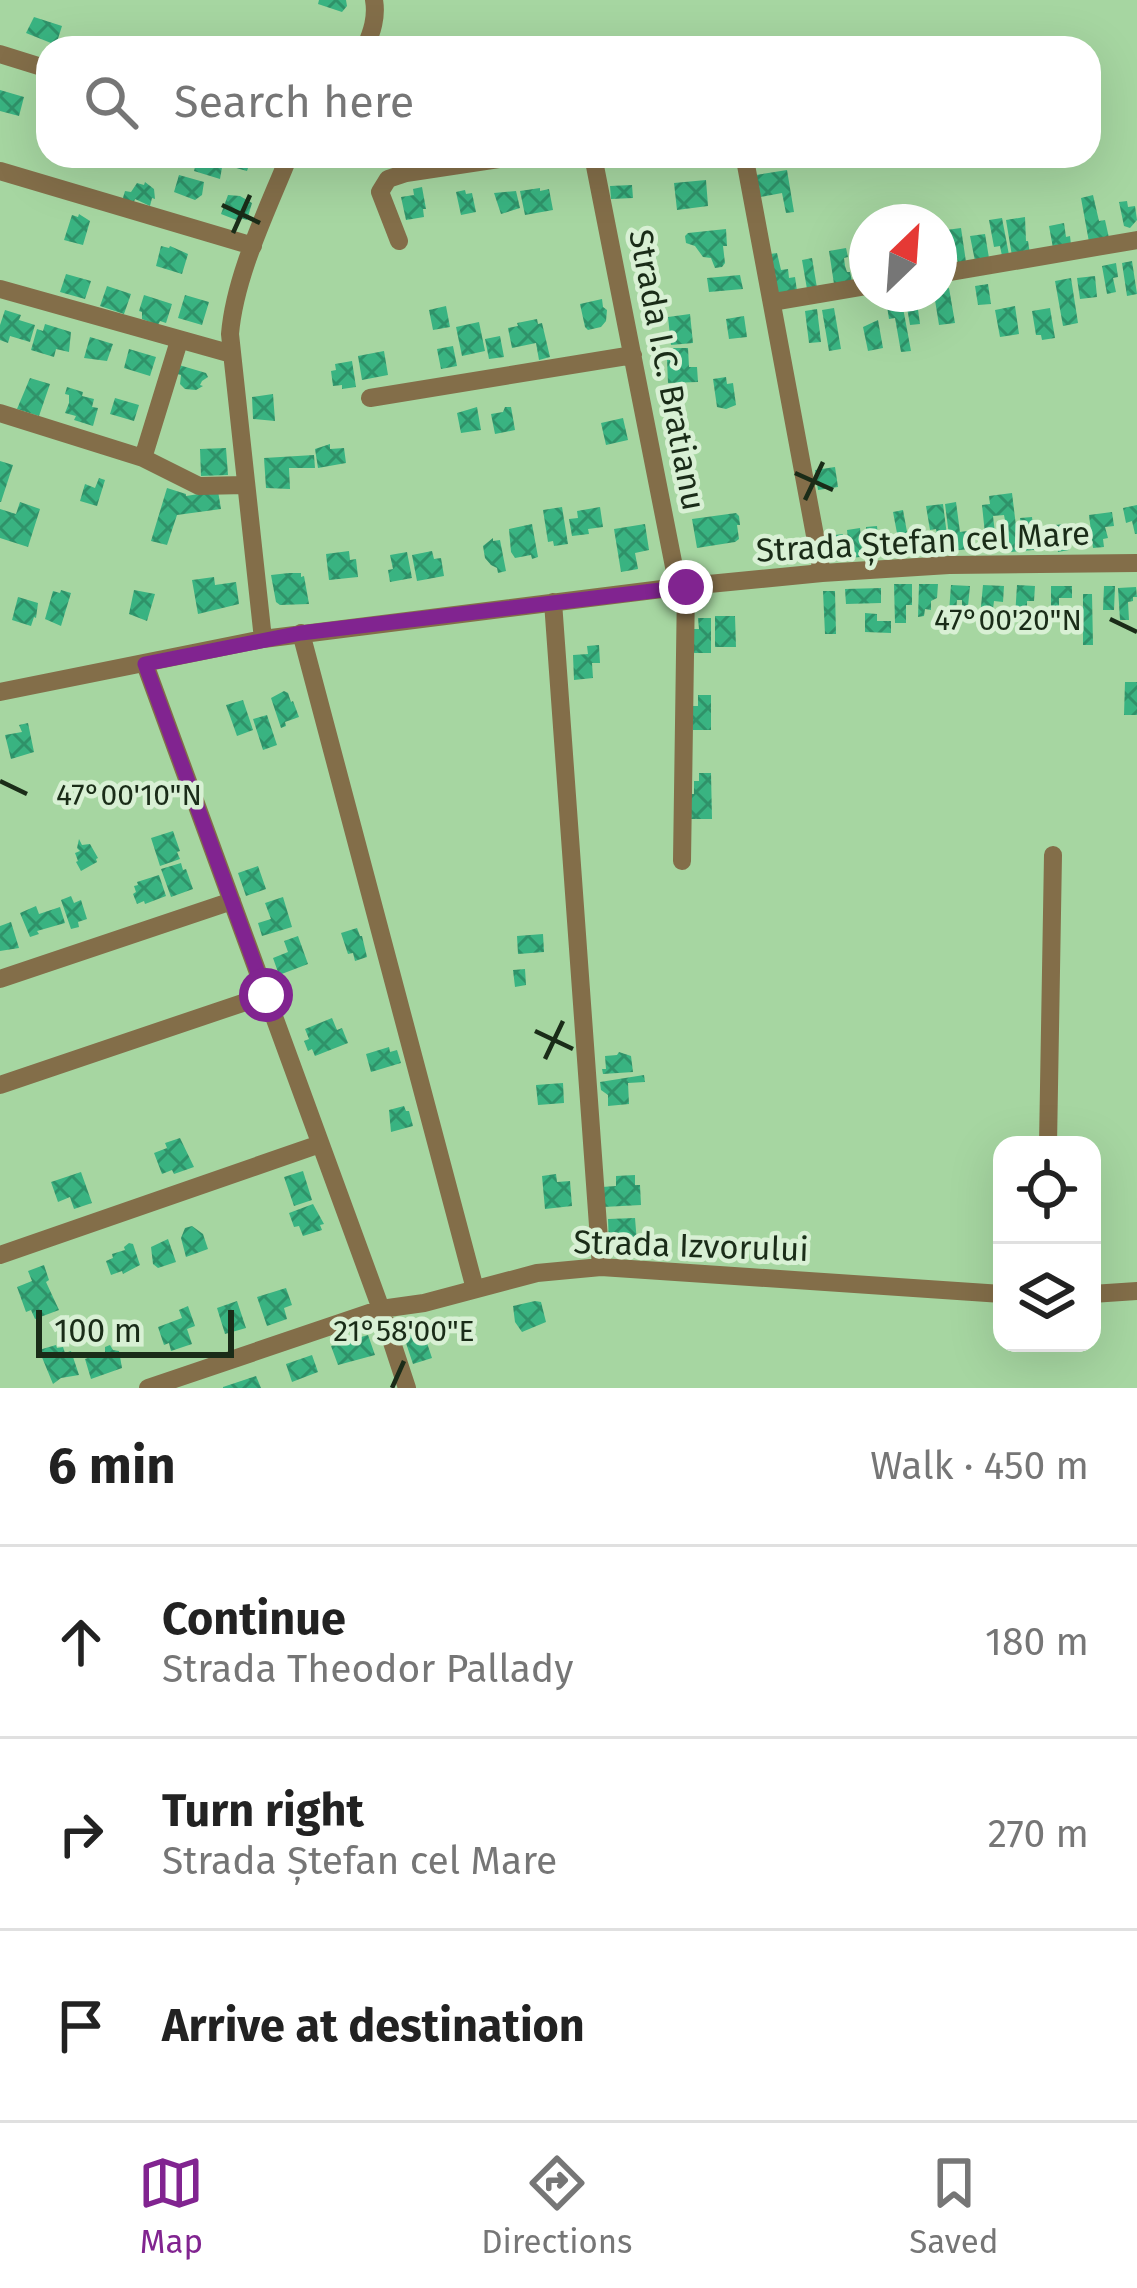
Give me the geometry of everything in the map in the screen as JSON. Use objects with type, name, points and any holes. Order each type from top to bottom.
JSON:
[{"type":"street","points":[[370,36],[375,5]]},
{"type":"street","points":[[0,54],[36,65]]},
{"type":"street","points":[[263,639],[244,485],[231,316],[284,168]]},
{"type":"street","points":[[399,241],[380,192],[388,179],[440,168]]},
{"type":"street","name":"Strada I.C. Bratianu","points":[[597,168],[682,587],[682,861]]},
{"type":"street","points":[[747,168],[822,573]]},
{"type":"street","points":[[0,171],[253,246]]},
{"type":"street","points":[[957,271],[1137,240]]},
{"type":"street","points":[[0,289],[232,355]]},
{"type":"street","points":[[772,302],[849,289]]},
{"type":"street","points":[[143,458],[179,340]]},
{"type":"street","points":[[370,398],[633,355]]},
{"type":"street","points":[[0,412],[143,458],[199,486],[244,485]]},
{"type":"street","name":"Strada Ștefan cel Mare","points":[[0,692],[301,633],[682,587],[949,565],[1137,563]]},
{"type":"street","points":[[553,602],[601,1267]]},
{"type":"street","points":[[301,633],[475,1289]]},
{"type":"street","points":[[145,664],[407,1388]]},
{"type":"street","points":[[1048,1136],[1053,855]]},
{"type":"street","points":[[0,979],[232,901]]},
{"type":"street","points":[[0,1085],[266,995]]},
{"type":"street","points":[[0,1255],[320,1144]]},
{"type":"street","name":"Strada Izvorului","points":[[148,1388],[381,1309],[424,1303],[537,1273],[601,1267],[993,1293]]},
{"type":"street","points":[[1101,1293],[1137,1291]]},
{"type":"building","points":[[319,0],[346,0],[347,6],[342,12],[318,4]]},
{"type":"building","points":[[34,17],[62,26],[59,36],[26,33]]},
{"type":"building","points":[[0,90],[24,97],[19,116],[0,111]]},
{"type":"building","points":[[195,168],[222,168],[220,179]]},
{"type":"building","points":[[787,170],[794,212],[786,213],[782,193],[760,197],[756,175]]},
{"type":"building","points":[[179,175],[204,182],[202,195],[195,200],[174,192]]},
{"type":"building","points":[[706,180],[708,206],[677,210],[674,183]]},
{"type":"building","points":[[145,182],[154,189],[150,206],[135,199],[133,205],[122,201],[125,191]]},
{"type":"building","points":[[632,185],[633,198],[611,199],[610,186]]},
{"type":"building","points":[[422,187],[424,217],[406,220],[401,197],[414,195],[413,189]]},
{"type":"building","points":[[549,189],[553,210],[525,215],[520,191]]},
{"type":"building","points":[[516,191],[520,208],[501,214],[494,193]]},
{"type":"building","points":[[456,192],[472,193],[476,212],[461,215]]},
{"type":"building","points":[[228,195],[252,203],[247,220],[221,214]]},
{"type":"building","points":[[1093,195],[1109,238],[1089,242],[1081,198]]},
{"type":"building","points":[[1127,201],[1128,207],[1135,206],[1137,220],[1130,228],[1124,226],[1119,202]]},
{"type":"building","points":[[72,215],[90,221],[83,245],[64,240]]},
{"type":"building","points":[[1025,217],[1030,254],[1012,256],[1006,220]]},
{"type":"building","points":[[1002,218],[1009,255],[1002,256],[1000,246],[994,247],[989,220]]},
{"type":"building","points":[[1064,223],[1071,245],[1053,248],[1049,226]]},
{"type":"building","points":[[961,228],[966,262],[958,263],[957,229]]},
{"type":"building","points":[[726,229],[722,267],[715,268],[711,258],[686,243],[688,233]]},
{"type":"building","points":[[985,234],[989,258],[975,261],[970,236]]},
{"type":"building","points":[[161,246],[188,254],[182,274],[156,266]]},
{"type":"building","points":[[846,248],[849,282],[834,284],[829,251]]},
{"type":"building","points":[[777,253],[781,270],[788,269],[789,278],[795,277],[797,291],[778,294],[770,254]]},
{"type":"building","points":[[812,258],[817,288],[807,289],[802,260]]},
{"type":"building","points":[[1132,261],[1137,294],[1127,296],[1122,263]]},
{"type":"building","points":[[1116,263],[1116,292],[1107,294],[1102,266]]},
{"type":"building","points":[[66,274],[91,281],[85,299],[60,292]]},
{"type":"building","points":[[740,275],[743,289],[709,292],[707,278]]},
{"type":"building","points":[[1095,276],[1097,297],[1080,299],[1077,278]]},
{"type":"building","points":[[1071,278],[1078,323],[1063,326],[1055,281]]},
{"type":"building","points":[[988,284],[991,304],[978,305],[975,286]]},
{"type":"building","points":[[107,286],[131,294],[124,314],[100,306]]},
{"type":"building","points":[[144,295],[172,304],[166,323],[142,319],[139,311]]},
{"type":"building","points":[[185,295],[209,302],[202,325],[178,318]]},
{"type":"building","points":[[602,299],[606,321],[588,330],[580,304]]},
{"type":"building","points":[[446,306],[450,327],[433,330],[429,310]]},
{"type":"building","points":[[1015,306],[1019,334],[1000,337],[995,310]]},
{"type":"building","points":[[834,308],[841,349],[829,351],[822,310]]},
{"type":"building","points":[[1050,308],[1055,338],[1042,340],[1036,335],[1032,311]]},
{"type":"building","points":[[817,309],[821,342],[809,343],[805,311]]},
{"type":"building","points":[[5,310],[35,325],[30,342],[10,336],[8,343],[0,340]]},
{"type":"building","points":[[888,312],[904,312],[911,351],[901,352],[895,318],[889,319]]},
{"type":"building","points":[[908,312],[918,312],[920,324],[910,325]]},
{"type":"building","points":[[937,312],[953,312],[955,323],[939,325]]},
{"type":"building","points":[[690,314],[693,343],[671,345],[668,317]]},
{"type":"building","points":[[744,316],[747,337],[729,339],[726,319]]},
{"type":"building","points":[[537,319],[550,357],[539,360],[536,343],[512,348],[508,328]]},
{"type":"building","points":[[878,320],[883,348],[868,351],[863,327]]},
{"type":"building","points":[[479,322],[485,351],[462,356],[456,327]]},
{"type":"building","points":[[45,324],[71,332],[69,352],[56,349],[54,357],[31,350],[37,329],[43,331]]},
{"type":"building","points":[[500,336],[504,357],[489,359],[485,339]]},
{"type":"building","points":[[90,337],[113,344],[107,361],[84,358]]},
{"type":"building","points":[[453,346],[457,366],[441,369],[437,349]]},
{"type":"building","points":[[673,348],[688,348],[689,367],[697,367],[698,382],[668,383],[667,359],[673,359]]},
{"type":"building","points":[[129,349],[156,357],[150,376],[124,368]]},
{"type":"building","points":[[384,351],[388,375],[362,380],[358,356]]},
{"type":"building","points":[[352,361],[356,387],[333,386],[335,364]]},
{"type":"building","points":[[179,365],[206,373],[203,386],[185,389],[177,374]]},
{"type":"building","points":[[726,377],[727,384],[733,383],[736,405],[726,409],[717,407],[713,379]]},
{"type":"building","points":[[30,378],[50,384],[39,416],[17,409]]},
{"type":"building","points":[[67,387],[94,399],[92,407],[98,408],[93,426],[65,413]]},
{"type":"building","points":[[273,394],[275,421],[253,419],[252,397]]},
{"type":"building","points":[[115,398],[139,405],[134,421],[110,414]]},
{"type":"building","points":[[477,407],[481,430],[461,433],[457,413]]},
{"type":"building","points":[[511,407],[515,430],[495,434],[491,414]]},
{"type":"building","points":[[623,418],[628,440],[606,445],[601,423]]},
{"type":"building","points":[[330,444],[330,449],[344,448],[346,463],[318,468],[315,449]]},
{"type":"building","points":[[226,448],[228,475],[201,476],[200,449]]},
{"type":"building","points":[[314,455],[315,468],[289,468],[290,489],[266,488],[264,458]]},
{"type":"building","points":[[0,461],[13,465],[1,502],[0,502]]},
{"type":"building","points":[[835,467],[838,487],[818,490],[815,470]]},
{"type":"building","points":[[99,478],[105,480],[97,506],[80,501],[85,484],[95,488]]},
{"type":"building","points":[[167,488],[186,496],[218,491],[221,509],[177,515],[167,545],[151,541]]},
{"type":"building","points":[[1012,493],[1019,551],[1011,552],[1004,515],[993,516],[995,533],[985,534],[982,505],[990,504],[989,496]]},
{"type":"building","points":[[20,502],[40,509],[28,547],[0,538],[0,509],[16,514]]},
{"type":"building","points":[[956,502],[960,532],[967,531],[969,549],[951,551],[945,504]]},
{"type":"building","points":[[943,504],[949,551],[939,552],[926,506]]},
{"type":"building","points":[[1137,505],[1137,534],[1135,534],[1123,508]]},
{"type":"building","points":[[562,507],[568,544],[554,546],[553,541],[548,542],[543,510]]},
{"type":"building","points":[[600,507],[603,527],[572,536],[569,519],[578,518],[577,511]]},
{"type":"building","points":[[903,510],[910,548],[900,549],[893,512]]},
{"type":"building","points":[[1112,512],[1114,526],[1105,527],[1104,547],[1093,548],[1089,515]]},
{"type":"building","points":[[736,513],[739,539],[697,548],[692,519]]},
{"type":"building","points":[[1032,517],[1042,549],[1023,551],[1020,518]]},
{"type":"building","points":[[532,524],[538,557],[515,558],[509,529]]},
{"type":"building","points":[[645,524],[649,550],[635,553],[638,569],[621,572],[614,529]]},
{"type":"building","points":[[1065,524],[1069,550],[1058,552],[1055,525]]},
{"type":"building","points":[[877,526],[879,545],[887,544],[889,553],[869,555],[866,527]]},
{"type":"building","points":[[860,528],[860,557],[850,558],[847,530]]},
{"type":"building","points":[[920,529],[921,537],[928,536],[931,551],[915,554],[911,531]]},
{"type":"building","points":[[834,530],[835,535],[843,534],[845,548],[828,555],[824,532]]},
{"type":"building","points":[[493,538],[500,540],[506,571],[498,573],[485,558],[483,546]]},
{"type":"building","points":[[349,551],[350,560],[356,559],[358,577],[329,580],[326,554]]},
{"type":"building","points":[[432,551],[434,559],[441,558],[444,576],[417,581],[412,555]]},
{"type":"building","points":[[407,552],[412,578],[390,582],[390,555]]},
{"type":"building","points":[[301,573],[309,604],[276,602],[271,575]]},
{"type":"building","points":[[214,577],[215,585],[236,582],[239,604],[198,614],[192,580]]},
{"type":"building","points":[[894,584],[912,584],[906,623],[895,623]]},
{"type":"building","points":[[919,584],[938,584],[931,610],[925,609],[924,616],[918,617]]},
{"type":"building","points":[[951,585],[970,586],[968,606],[957,600],[956,612],[949,612]]},
{"type":"building","points":[[983,585],[1004,586],[1003,602],[994,601],[992,618],[980,617]]},
{"type":"building","points":[[1017,585],[1035,586],[1034,601],[1027,601],[1027,610],[1049,612],[1049,619],[1015,617]]},
{"type":"building","points":[[1051,586],[1072,586],[1072,598],[1059,598],[1059,610],[1051,610]]},
{"type":"building","points":[[1104,586],[1115,586],[1114,610],[1103,610]]},
{"type":"building","points":[[1136,587],[1137,597],[1128,602],[1129,620],[1120,620],[1118,588]]},
{"type":"building","points":[[881,588],[881,603],[846,604],[845,589]]},
{"type":"building","points":[[134,590],[155,594],[147,621],[129,614]]},
{"type":"building","points":[[53,591],[71,593],[61,626],[45,619]]},
{"type":"building","points":[[823,591],[835,591],[836,634],[825,634]]},
{"type":"building","points":[[1083,594],[1092,594],[1093,645],[1083,645]]},
{"type":"building","points":[[18,597],[38,603],[31,626],[12,620]]},
{"type":"building","points":[[865,613],[877,614],[877,621],[891,621],[891,633],[865,632]]},
{"type":"building","points":[[715,616],[735,616],[736,647],[715,647]]},
{"type":"building","points":[[698,618],[711,618],[711,653],[693,653]]},
{"type":"building","points":[[599,645],[600,663],[592,663],[593,678],[574,680],[573,655],[588,654],[587,646]]},
{"type":"building","points":[[1125,682],[1137,682],[1137,715],[1124,715]]},
{"type":"building","points":[[284,691],[299,717],[281,728],[271,698]]},
{"type":"building","points":[[698,695],[711,695],[711,730],[693,730]]},
{"type":"building","points":[[243,700],[253,730],[237,736],[226,705]]},
{"type":"building","points":[[267,715],[277,745],[263,750],[253,719]]},
{"type":"building","points":[[28,723],[34,752],[11,759],[5,735],[22,732],[19,725]]},
{"type":"building","points":[[699,773],[711,773],[712,819],[691,819],[691,794]]},
{"type":"building","points":[[173,831],[180,859],[160,866],[151,838]]},
{"type":"building","points":[[79,839],[82,845],[90,844],[98,858],[81,871],[75,853],[80,851]]},
{"type":"building","points":[[181,863],[193,889],[171,897],[161,869]]},
{"type":"building","points":[[258,866],[266,889],[246,896],[238,873]]},
{"type":"building","points":[[159,875],[166,896],[137,904],[133,894],[137,882]]},
{"type":"building","points":[[71,896],[74,903],[81,900],[87,919],[71,929],[61,900]]},
{"type":"building","points":[[283,897],[292,927],[262,936],[258,923],[271,919],[265,903]]},
{"type":"building","points":[[36,906],[39,914],[60,907],[65,923],[30,937],[20,913]]},
{"type":"building","points":[[11,922],[19,948],[0,951],[0,926]]},
{"type":"building","points":[[357,928],[367,957],[355,961],[341,933]]},
{"type":"building","points":[[543,934],[544,952],[518,954],[517,936]]},
{"type":"building","points":[[298,936],[308,964],[279,975],[273,958],[288,952],[284,941]]},
{"type":"building","points":[[525,969],[526,985],[515,987],[513,970]]},
{"type":"building","points":[[332,1018],[348,1043],[315,1056],[304,1041],[309,1039],[305,1029]]},
{"type":"building","points":[[389,1047],[390,1052],[397,1050],[401,1063],[371,1072],[366,1054]]},
{"type":"building","points":[[619,1052],[631,1056],[633,1072],[603,1074],[605,1056]]},
{"type":"building","points":[[644,1075],[645,1082],[628,1083],[629,1104],[608,1106],[600,1082]]},
{"type":"building","points":[[563,1083],[564,1103],[538,1105],[536,1085]]},
{"type":"building","points":[[404,1106],[413,1126],[391,1132],[389,1110]]},
{"type":"building","points":[[180,1138],[194,1167],[162,1174],[154,1153]]},
{"type":"building","points":[[303,1171],[312,1200],[294,1206],[284,1177]]},
{"type":"building","points":[[81,1172],[92,1203],[74,1209],[70,1197],[58,1202],[51,1182]]},
{"type":"building","points":[[556,1174],[557,1182],[570,1181],[572,1206],[545,1209],[542,1176]]},
{"type":"building","points":[[635,1175],[641,1205],[603,1207],[602,1187],[616,1186],[616,1176]]},
{"type":"building","points":[[313,1204],[324,1224],[322,1230],[303,1236],[289,1213]]},
{"type":"building","points":[[635,1218],[637,1243],[609,1244],[608,1219]]},
{"type":"building","points":[[192,1226],[203,1234],[208,1249],[186,1257],[181,1238],[185,1228]]},
{"type":"building","points":[[168,1239],[176,1262],[158,1268],[151,1247]]},
{"type":"building","points":[[129,1243],[140,1265],[111,1275],[106,1261]]},
{"type":"building","points":[[44,1265],[59,1310],[35,1319],[31,1310],[26,1312],[17,1287],[32,1281],[28,1271]]},
{"type":"building","points":[[286,1288],[292,1305],[284,1308],[287,1319],[267,1326],[257,1297]]},
{"type":"building","points":[[237,1301],[246,1328],[225,1334],[217,1308]]},
{"type":"building","points":[[541,1302],[546,1322],[522,1332],[513,1306]]},
{"type":"building","points":[[188,1306],[195,1326],[187,1329],[192,1344],[171,1351],[158,1327],[182,1318],[179,1310]]},
{"type":"building","points":[[423,1331],[432,1358],[413,1364],[404,1337]]},
{"type":"building","points":[[368,1335],[375,1355],[338,1365],[331,1346]]},
{"type":"building","points":[[56,1345],[65,1353],[71,1351],[79,1375],[53,1384],[39,1350]]},
{"type":"building","points":[[110,1345],[119,1351],[122,1368],[91,1379],[85,1359],[105,1352]]},
{"type":"building","points":[[312,1355],[318,1372],[292,1382],[286,1364]]},
{"type":"building","points":[[256,1376],[261,1388],[223,1388],[223,1387]]},
{"type":"route","points":[[266,995],[145,664],[301,633],[686,587]]}]
